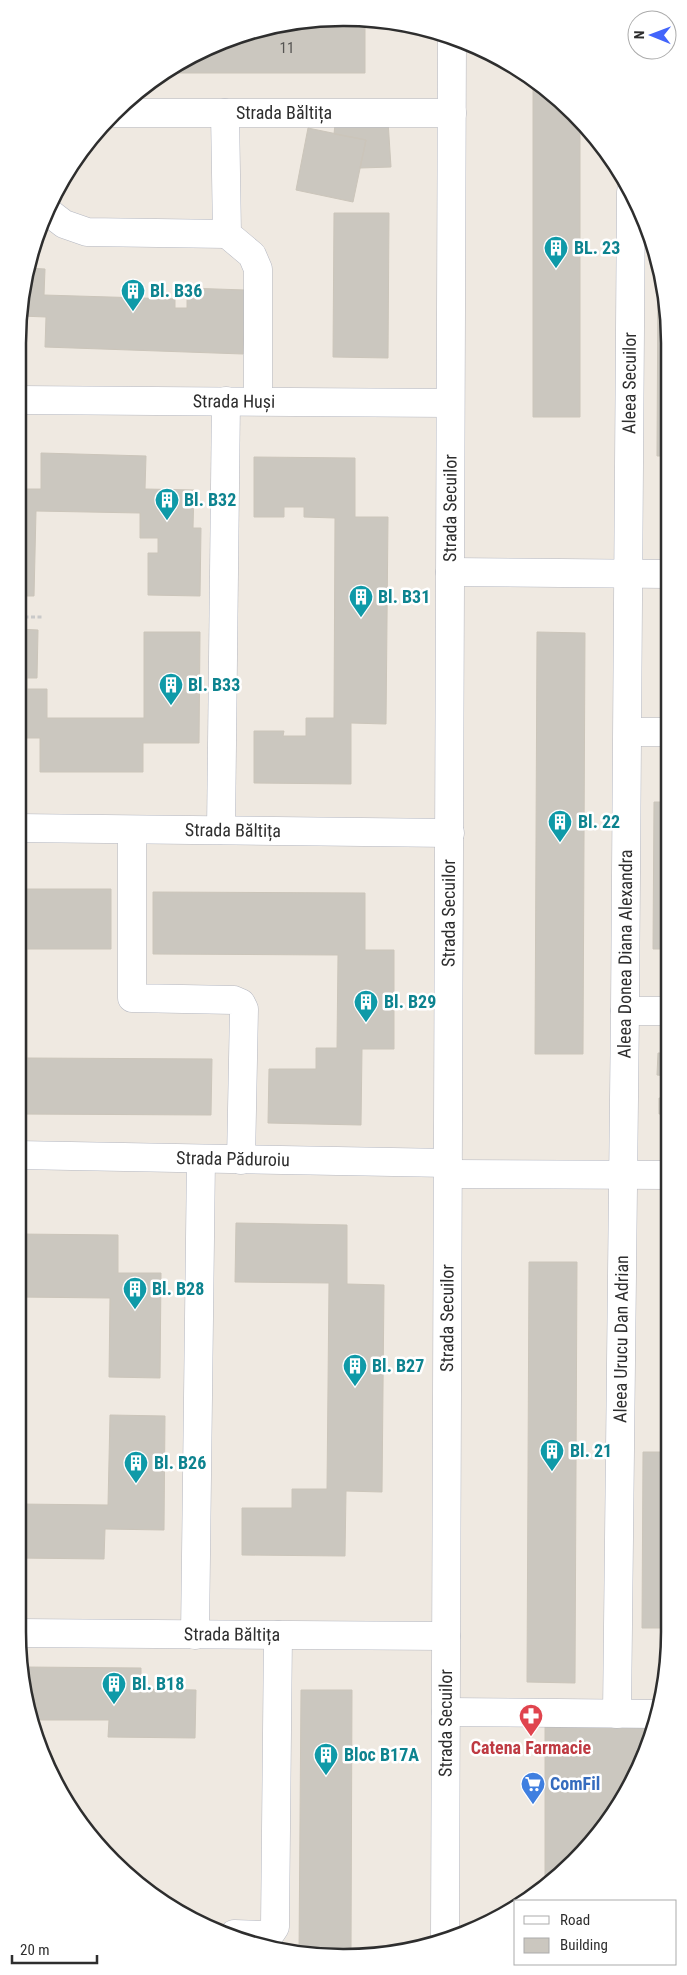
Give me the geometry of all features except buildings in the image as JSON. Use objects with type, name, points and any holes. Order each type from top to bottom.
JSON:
[{"type":"street","name":"Strada Secuilor","points":[[445,1932],[452,45]]},
{"type":"street","name":"Strada Băltița","points":[[125,113],[452,113]]},
{"type":"street","points":[[226,113],[227,234]]},
{"type":"street","name":"Aleea Secuilor","points":[[629,574],[631,209]]},
{"type":"street","points":[[53,216],[64,224],[87,232],[227,234],[252,255],[258,268],[258,401]]},
{"type":"street","name":"Strada Huși","points":[[26,400],[450,403]]},
{"type":"street","points":[[220,830],[226,401]]},
{"type":"street","points":[[450,572],[661,574]]},
{"type":"street","name":"Aleea Donea Diana Alexandra","points":[[623,1175],[629,574]]},
{"type":"street","points":[[628,732],[661,732]]},
{"type":"street","name":"Strada Băltița","points":[[26,828],[450,833]]},
{"type":"street","points":[[132,830],[132,998],[234,1000],[241,1003],[244,1009],[241,1160]]},
{"type":"street","points":[[625,1011],[661,1011]]},
{"type":"street","name":"Strada Păduroiu","points":[[26,1155],[241,1160],[449,1169]]},
{"type":"street","points":[[195,1635],[202,1159]]},
{"type":"street","points":[[449,1169],[661,1175]]},
{"type":"street","name":"Aleea Urucu Dan Adrian","points":[[617,1714],[623,1175]]},
{"type":"street","name":"Strada Băltița","points":[[26,1633],[446,1636]]},
{"type":"street","points":[[248,1934],[271,1933],[275,1927],[278,1636]]},
{"type":"street","points":[[446,1712],[650,1714]]},
{"type":"path","points":[[26,617],[44,617]]},
{"type":"place","name":"BL. 23","points":[[556,269]]},
{"type":"place","name":"Bl. B36","points":[[133,312]]},
{"type":"place","name":"Bl. B32","points":[[167,521]]},
{"type":"place","name":"Bl. B31","points":[[361,618]]},
{"type":"place","name":"Bl. B33","points":[[171,706]]},
{"type":"place","name":"Bl. 22","points":[[560,843]]},
{"type":"place","name":"Bl. B29","points":[[366,1023]]},
{"type":"place","name":"Bl. B28","points":[[135,1310]]},
{"type":"place","name":"Bl. B27","points":[[355,1387]]},
{"type":"place","name":"Bl. 21","points":[[552,1472]]},
{"type":"place","name":"Bl. B26","points":[[136,1484]]},
{"type":"place","name":"Bl. B18","points":[[114,1705]]},
{"type":"place","name":"Catena Farmacie","points":[[531,1737]]},
{"type":"place","name":"Bloc B17A","points":[[326,1776]]},
{"type":"place","name":"ComFil","points":[[533,1805]]}]
